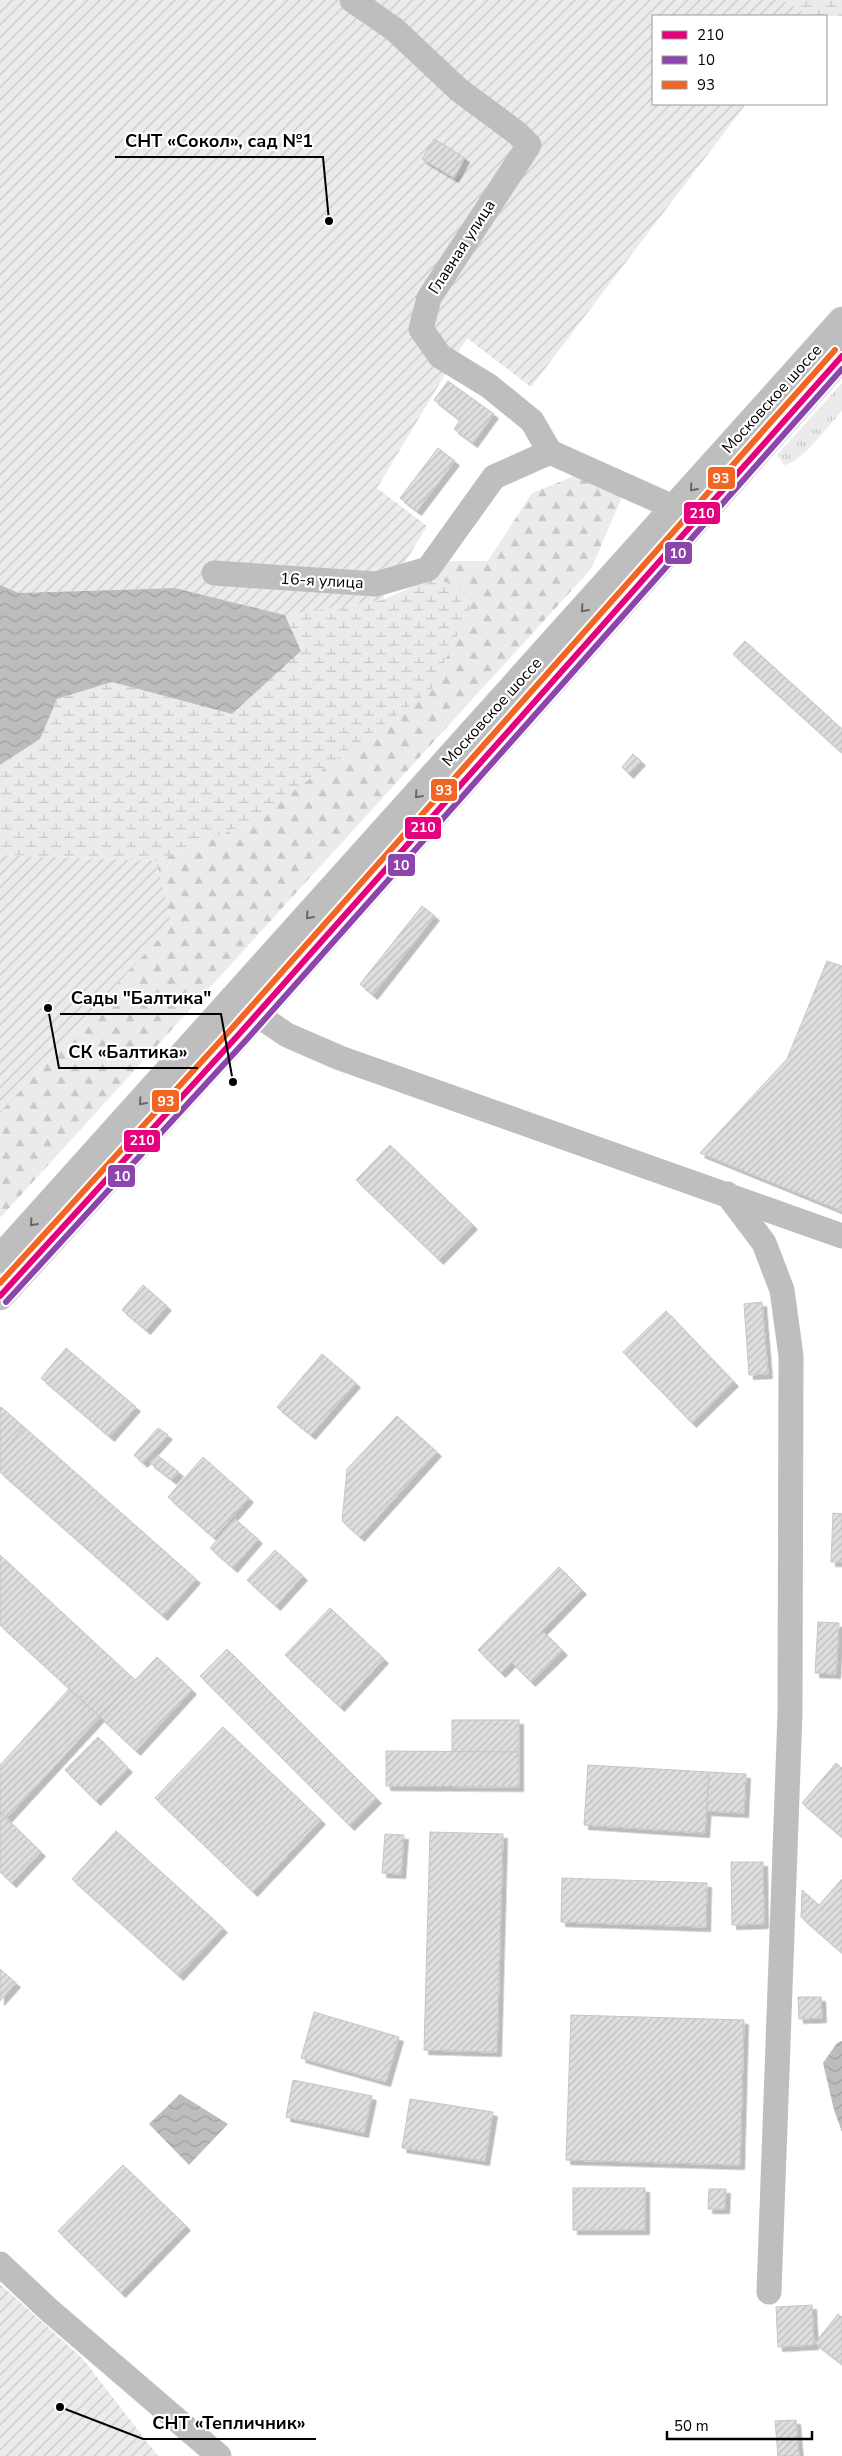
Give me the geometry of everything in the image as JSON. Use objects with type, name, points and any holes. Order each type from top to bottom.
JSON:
[{"type":"main road","name":"Московское шоссе","points":[[0,1296],[246,1005],[675,508],[842,321]]},
{"type":"main road","name":"Московское шоссе","points":[[0,1259],[246,1005],[842,356]]},
{"type":"street","name":"Главная улица","points":[[352,0],[394,29],[459,90],[517,133],[529,145],[429,298],[421,329],[440,356],[489,386],[532,421],[550,452]]},
{"type":"street","points":[[550,452],[675,508]]},
{"type":"street","name":"16-я улица","points":[[214,573],[376,584],[428,569],[494,477],[550,452]]},
{"type":"street","points":[[246,1005],[287,1035],[340,1058],[842,1236]]},
{"type":"street","points":[[727,1194],[764,1243],[782,1290],[790,1356],[790,1713],[769,2292]]},
{"type":"street","points":[[0,2264],[49,2310],[219,2456]]},
{"type":"green space","points":[[0,0],[783,0],[809,15],[652,15],[652,105],[745,105],[531,387],[467,338],[377,488],[427,526],[382,600],[285,615],[175,588],[19,593],[0,585]]},
{"type":"green space","points":[[783,0],[842,0],[842,16],[809,15]]},
{"type":"green space","points":[[842,383],[842,411],[806,451],[791,463],[784,465],[777,455]]},
{"type":"green space","points":[[584,472],[625,490],[591,569],[0,1218],[0,1113],[172,924],[156,861],[250,823],[449,561],[488,561],[532,493]]},
{"type":"green space","points":[[436,577],[475,598],[431,690],[250,823],[156,861],[0,855],[0,765],[40,739],[57,699],[112,682],[232,714],[301,651],[285,615],[382,600]]},
{"type":"green space","points":[[0,855],[156,861],[172,924],[0,1113]]},
{"type":"green space","points":[[0,2284],[83,2359],[158,2456],[0,2456]]},
{"type":"water","points":[[0,585],[19,593],[175,588],[285,615],[301,651],[232,714],[112,682],[57,699],[40,739],[0,765]]},
{"type":"water","points":[[842,2041],[842,2132],[834,2110],[823,2063],[837,2043]]},
{"type":"water","points":[[180,2094],[228,2124],[189,2165],[149,2124]]},
{"type":"building","points":[[434,139],[465,158],[454,178],[422,159]]},
{"type":"building","points":[[448,381],[494,414],[473,443],[454,429],[460,420],[434,400]]},
{"type":"building","points":[[438,448],[455,461],[417,511],[400,498]]},
{"type":"building","points":[[745,641],[842,729],[842,753],[733,654]]},
{"type":"building","points":[[633,754],[641,761],[629,774],[622,767]]},
{"type":"building","points":[[422,906],[435,916],[373,995],[360,984]]},
{"type":"building","points":[[827,961],[842,966],[842,1211],[700,1153],[787,1059]]},
{"type":"building","points":[[390,1145],[473,1225],[439,1260],[356,1180]]},
{"type":"building","points":[[143,1285],[167,1306],[146,1330],[122,1310]]},
{"type":"building","points":[[762,1302],[768,1374],[749,1375],[744,1304]]},
{"type":"building","points":[[666,1311],[734,1382],[692,1423],[623,1352]]},
{"type":"building","points":[[66,1348],[136,1407],[110,1437],[41,1378]]},
{"type":"building","points":[[322,1354],[356,1383],[311,1435],[277,1407]]},
{"type":"building","points":[[0,1407],[24,1427],[0,1455]]},
{"type":"building","points":[[397,1416],[437,1452],[360,1537],[342,1521],[347,1469]]},
{"type":"building","points":[[24,1427],[196,1579],[163,1616],[0,1472],[0,1455]]},
{"type":"building","points":[[158,1428],[168,1435],[143,1463],[134,1455]]},
{"type":"building","points":[[157,1455],[179,1472],[172,1480],[150,1463]]},
{"type":"building","points":[[203,1457],[249,1498],[214,1538],[168,1497]]},
{"type":"building","points":[[833,1513],[842,1514],[842,1562],[831,1562]]},
{"type":"building","points":[[235,1519],[258,1539],[233,1568],[210,1548]]},
{"type":"building","points":[[275,1550],[303,1576],[276,1606],[247,1580]]},
{"type":"building","points":[[0,1555],[135,1680],[100,1717],[0,1625]]},
{"type":"building","points":[[559,1567],[582,1590],[501,1673],[478,1650]]},
{"type":"building","points":[[330,1608],[384,1659],[340,1707],[285,1655]]},
{"type":"building","points":[[818,1622],[839,1623],[836,1674],[815,1673]]},
{"type":"building","points":[[544,1632],[563,1651],[531,1682],[512,1663]]},
{"type":"building","points":[[227,1649],[377,1799],[350,1826],[200,1676]]},
{"type":"building","points":[[157,1657],[192,1690],[136,1751],[100,1717]]},
{"type":"building","points":[[69,1689],[100,1717],[7,1818],[0,1812],[0,1765]]},
{"type":"building","points":[[452,1720],[519,1720],[519,1752],[452,1752]]},
{"type":"building","points":[[223,1727],[321,1820],[253,1892],[155,1798]]},
{"type":"building","points":[[98,1737],[128,1768],[96,1801],[65,1770]]},
{"type":"building","points":[[386,1751],[519,1752],[519,1787],[386,1786]]},
{"type":"building","points":[[836,1763],[842,1768],[842,1837],[802,1803]]},
{"type":"building","points":[[588,1765],[709,1772],[705,1833],[584,1825]]},
{"type":"building","points":[[709,1772],[746,1774],[744,1813],[707,1811]]},
{"type":"building","points":[[0,1812],[41,1852],[12,1883],[0,1872]]},
{"type":"building","points":[[116,1831],[223,1928],[179,1976],[72,1879]]},
{"type":"building","points":[[430,1832],[503,1834],[497,2052],[424,2050]]},
{"type":"building","points":[[385,1834],[404,1835],[401,1874],[382,1873]]},
{"type":"building","points":[[731,1862],[763,1862],[764,1924],[732,1925]]},
{"type":"building","points":[[562,1878],[707,1883],[706,1927],[561,1922]]},
{"type":"building","points":[[842,1879],[842,1953],[801,1917],[802,1890],[819,1905]]},
{"type":"building","points":[[0,1969],[16,1983],[0,2001]]},
{"type":"building","points":[[798,1997],[821,1997],[822,2018],[799,2019]]},
{"type":"building","points":[[314,2012],[399,2037],[386,2082],[301,2058]]},
{"type":"building","points":[[571,2015],[744,2020],[740,2165],[566,2160]]},
{"type":"building","points":[[293,2080],[372,2096],[364,2133],[286,2117]]},
{"type":"building","points":[[410,2099],[493,2112],[485,2161],[402,2148]]},
{"type":"building","points":[[123,2165],[186,2226],[121,2293],[58,2231]]},
{"type":"building","points":[[573,2188],[645,2188],[645,2230],[573,2230]]},
{"type":"building","points":[[709,2189],[726,2189],[725,2209],[708,2209]]},
{"type":"building","points":[[812,2305],[814,2345],[778,2347],[776,2307]]},
{"type":"building","points":[[838,2314],[842,2317],[842,2364],[815,2343]]},
{"type":"building","points":[[796,2420],[799,2456],[778,2456],[775,2421]]},
{"type":"transit line","name":"93","points":[[0,1283],[234,1026],[835,350]]},
{"type":"transit line","name":"210","points":[[0,1296],[241,1032],[842,356]]},
{"type":"transit line","name":"10","points":[[6,1302],[248,1038],[842,369]]},
{"type":"place","name":"СНТ «Сокол», сад №1","points":[[329,221]]},
{"type":"place","name":"СК «Балтика»","points":[[48,1008]]},
{"type":"place","name":"Сады \"Балтика\"","points":[[233,1082]]},
{"type":"place","name":"СНТ «Тепличник»","points":[[60,2407]]}]
